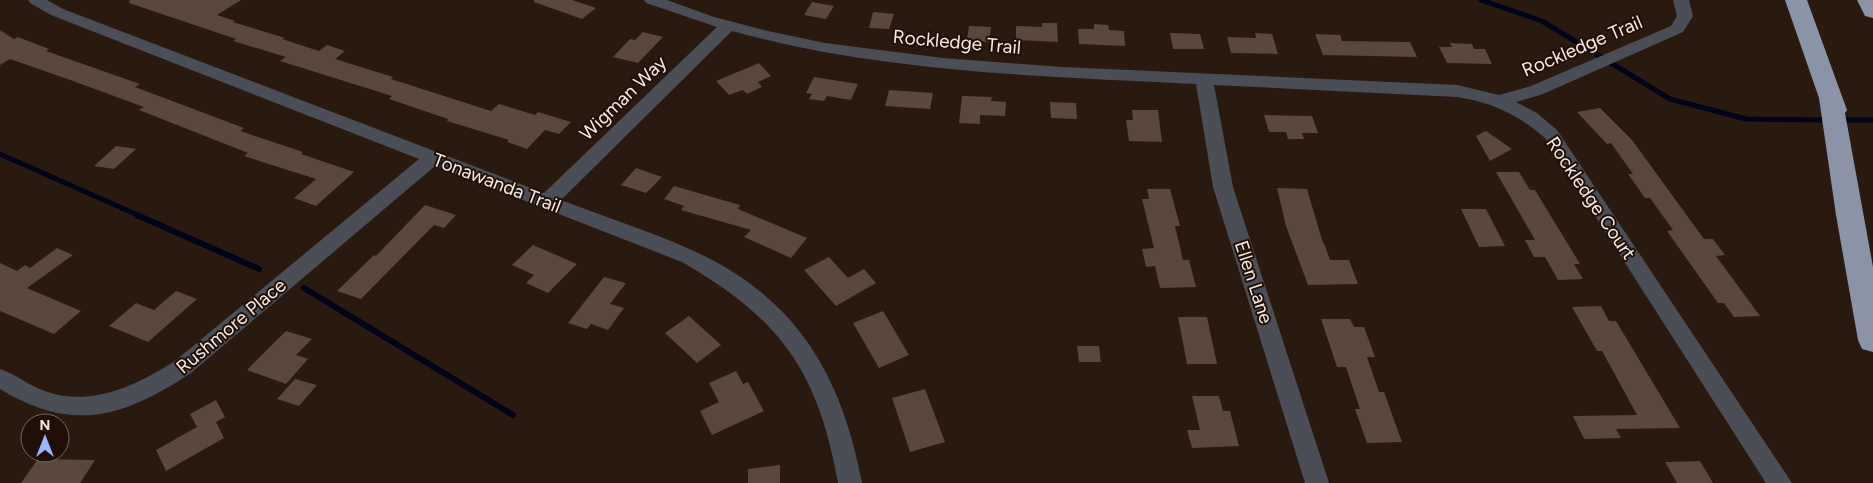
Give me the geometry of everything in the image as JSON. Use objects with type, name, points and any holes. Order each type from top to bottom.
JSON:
[{"type":"highway","points":[[1796,0],[1830,94],[1873,236]]},
{"type":"highway","points":[[1868,0],[1873,11]]},
{"type":"highway","points":[[1830,94],[1849,215],[1873,340]]},
{"type":"street","name":"Tonawanda Trail","points":[[36,0],[57,12],[689,257],[736,282],[766,308],[796,341],[819,377],[834,413],[846,453],[850,483]]},
{"type":"street","name":"Rockledge Trail","points":[[652,0],[728,26],[834,50],[912,61],[996,68],[1265,82]]},
{"type":"street","name":"Rockledge Trail","points":[[1500,101],[1537,90],[1677,29],[1685,19],[1686,12],[1681,0]]},
{"type":"street","name":"Wigman Way","points":[[547,202],[728,26]]},
{"type":"street","name":"Ellen Lane","points":[[1204,78],[1223,187],[1317,483]]},
{"type":"street","name":"Rockledge Court","points":[[1265,82],[1457,91],[1500,101],[1528,115],[1551,134],[1780,483]]},
{"type":"street","name":"Rushmore Place","points":[[0,378],[40,400],[70,407],[104,404],[145,390],[183,367],[432,158]]},
{"type":"building","points":[[130,0],[241,0],[217,15],[319,51],[327,45],[345,51],[335,59],[491,111],[499,104],[535,115],[538,112],[571,122],[559,134],[545,130],[527,149],[507,142],[509,140],[447,121],[448,119],[389,99],[392,96],[280,61],[286,57],[233,41],[236,39],[129,3]]},
{"type":"building","points":[[534,0],[572,0],[596,8],[582,19],[534,2]]},
{"type":"building","points":[[812,2],[834,6],[826,19],[804,15]]},
{"type":"building","points":[[873,12],[894,14],[889,29],[869,28]]},
{"type":"building","points":[[1042,23],[1057,23],[1058,42],[1016,40],[1016,26],[1042,27]]},
{"type":"building","points":[[1094,24],[1108,25],[1109,30],[1124,31],[1125,46],[1079,44],[1078,29],[1094,29]]},
{"type":"building","points":[[969,26],[991,27],[989,42],[967,40]]},
{"type":"building","points":[[0,30],[14,39],[18,37],[49,49],[46,51],[140,84],[135,87],[244,128],[240,131],[303,152],[301,154],[354,172],[316,206],[294,198],[316,179],[244,156],[248,153],[139,110],[144,107],[73,81],[10,59],[0,65]]},
{"type":"building","points":[[643,32],[663,37],[638,63],[613,57],[630,39],[635,40]]},
{"type":"building","points":[[1170,33],[1200,34],[1204,49],[1173,49]]},
{"type":"building","points":[[1255,33],[1272,34],[1278,54],[1231,53],[1227,37],[1256,38]]},
{"type":"building","points":[[1315,34],[1340,35],[1342,41],[1410,42],[1417,57],[1323,55]]},
{"type":"building","points":[[1450,43],[1472,44],[1474,49],[1485,49],[1492,64],[1447,63],[1439,47],[1452,47]]},
{"type":"building","points":[[759,63],[771,76],[758,82],[762,87],[747,94],[743,90],[729,95],[716,81]]},
{"type":"building","points":[[814,77],[858,84],[851,100],[827,96],[824,101],[809,99],[812,94],[806,93]]},
{"type":"building","points":[[889,90],[933,93],[930,109],[885,106]]},
{"type":"building","points":[[962,96],[992,97],[991,101],[1006,102],[1005,116],[980,115],[980,124],[959,123]]},
{"type":"building","points":[[1050,102],[1076,103],[1077,119],[1051,118]]},
{"type":"building","points":[[1600,108],[1632,140],[1704,239],[1713,239],[1725,255],[1716,256],[1760,316],[1734,317],[1724,303],[1718,303],[1667,231],[1673,230],[1650,198],[1645,198],[1628,174],[1633,174],[1611,143],[1607,144],[1577,112]]},
{"type":"building","points":[[1132,110],[1158,110],[1162,142],[1129,141],[1126,120],[1133,120]]},
{"type":"building","points":[[1264,115],[1312,116],[1318,133],[1302,133],[1304,139],[1288,139],[1286,132],[1269,132]]},
{"type":"building","points":[[1486,131],[1512,149],[1490,161],[1476,136]]},
{"type":"building","points":[[116,146],[136,149],[114,169],[94,166]]},
{"type":"building","points":[[636,168],[662,177],[646,193],[621,185]]},
{"type":"building","points":[[1496,172],[1519,172],[1530,190],[1535,190],[1580,264],[1574,264],[1583,279],[1558,280],[1545,257],[1534,257],[1525,240],[1535,240]]},
{"type":"building","points":[[674,186],[740,205],[738,209],[807,238],[791,258],[744,237],[751,230],[681,210],[684,206],[664,199]]},
{"type":"building","points":[[1277,188],[1307,189],[1330,260],[1349,260],[1358,284],[1308,285],[1286,226]]},
{"type":"building","points":[[1147,189],[1170,189],[1180,226],[1175,226],[1183,260],[1189,260],[1196,287],[1160,288],[1155,266],[1146,267],[1142,249],[1154,248],[1142,199],[1149,199]]},
{"type":"building","points":[[425,205],[456,215],[444,228],[434,225],[361,299],[337,291],[374,255],[376,256]]},
{"type":"building","points":[[1461,209],[1486,209],[1505,246],[1479,247]]},
{"type":"building","points":[[533,245],[577,264],[548,293],[526,283],[534,275],[512,265]]},
{"type":"building","points":[[57,248],[73,255],[27,288],[81,311],[54,334],[0,311],[0,263],[17,271],[25,265],[30,268]]},
{"type":"building","points":[[829,257],[848,278],[864,269],[876,283],[836,306],[804,270]]},
{"type":"building","points":[[604,277],[626,283],[610,304],[624,308],[608,330],[591,324],[587,329],[568,323]]},
{"type":"building","points":[[176,291],[197,299],[148,342],[109,326],[136,303],[154,310]]},
{"type":"building","points":[[1601,306],[1609,321],[1616,321],[1680,428],[1616,429],[1621,438],[1584,439],[1573,416],[1637,415],[1602,351],[1597,351],[1572,307]]},
{"type":"building","points":[[883,311],[909,355],[879,368],[853,323]]},
{"type":"building","points":[[689,316],[721,345],[697,363],[665,333]]},
{"type":"building","points":[[1178,317],[1207,317],[1217,364],[1187,364]]},
{"type":"building","points":[[1321,319],[1350,319],[1354,327],[1364,327],[1375,357],[1367,357],[1379,392],[1384,392],[1402,442],[1367,443],[1355,409],[1360,409],[1346,367],[1337,367]]},
{"type":"building","points":[[286,331],[312,339],[296,355],[308,359],[286,384],[247,370]]},
{"type":"building","points":[[1077,346],[1099,346],[1101,362],[1079,362]]},
{"type":"building","points":[[736,371],[743,384],[748,382],[764,411],[712,435],[700,411],[719,402],[709,383]]},
{"type":"building","points":[[295,379],[317,385],[299,406],[277,399]]},
{"type":"building","points":[[925,389],[945,442],[910,452],[892,398]]},
{"type":"building","points":[[1192,396],[1219,396],[1223,411],[1230,411],[1239,446],[1192,448],[1187,430],[1200,430]]},
{"type":"building","points":[[216,400],[225,417],[216,422],[224,438],[166,471],[156,450],[197,427],[190,414]]},
{"type":"building","points":[[70,460],[95,460],[80,483],[21,483],[35,463],[70,463]]},
{"type":"building","points":[[1700,461],[1713,483],[1677,483],[1665,462]]},
{"type":"building","points":[[780,465],[780,483],[748,483],[748,469]]},
{"type":"waterway","points":[[1481,0],[1542,21],[1670,99],[1746,119],[1828,120]]},
{"type":"waterway","points":[[1840,120],[1873,120]]},
{"type":"waterway","points":[[0,154],[140,216]]},
{"type":"waterway","points":[[137,215],[259,269]]},
{"type":"waterway","points":[[304,288],[513,415]]}]
